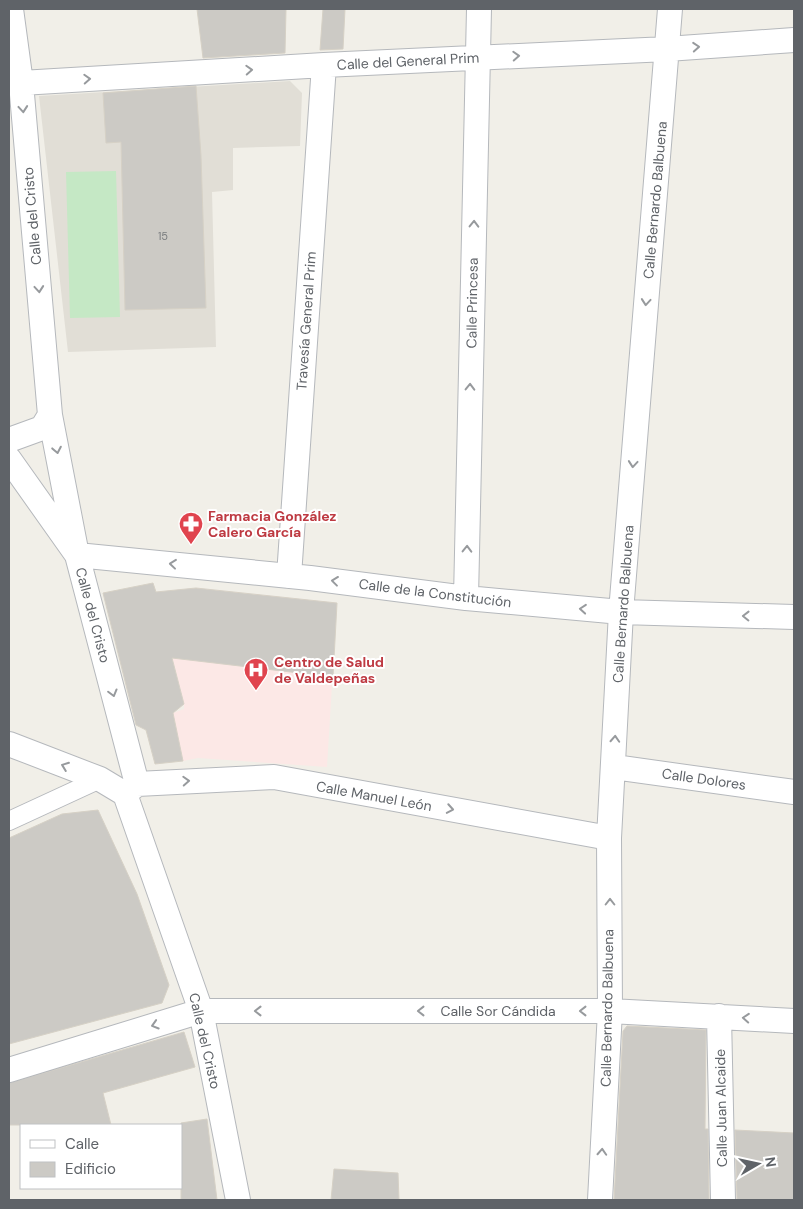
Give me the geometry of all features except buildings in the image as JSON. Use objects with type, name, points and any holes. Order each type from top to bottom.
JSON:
[{"type":"street","name":"Calle del Cristo","points":[[11,9],[21,83],[50,415],[77,555],[131,789],[201,1011],[238,1200]]},
{"type":"street","name":"Calle Princesa","points":[[466,598],[479,9]]},
{"type":"street","name":"Calle Bernardo Balbuena","points":[[600,1200],[610,1010],[609,838],[621,612],[670,9]]},
{"type":"street","name":"Calle del General Prim","points":[[21,83],[667,49],[794,40]]},
{"type":"street","name":"Travesía General Prim","points":[[289,576],[324,66]]},
{"type":"street","points":[[9,440],[42,428],[50,415]]},
{"type":"street","points":[[9,459],[77,555]]},
{"type":"street","name":"Calle de la Constitución","points":[[77,555],[289,576],[466,598],[621,612],[794,617]]},
{"type":"street","points":[[9,744],[131,789]]},
{"type":"street","name":"Calle Dolores","points":[[614,767],[794,792]]},
{"type":"street","name":"Calle Manuel León","points":[[131,789],[274,777],[609,838]]},
{"type":"street","points":[[9,821],[100,779]]},
{"type":"street","name":"Calle Sor Cándida","points":[[9,1070],[201,1011],[610,1010],[794,1021]]},
{"type":"street","name":"Calle Juan Alcaide","points":[[719,1016],[723,1200]]},
{"type":"shaded area","points":[[290,81],[302,93],[300,146],[233,148],[233,190],[212,192],[216,347],[68,352],[39,96]]},
{"type":"shaded area","name":"Centro de Salud de Valdepeñas","points":[[196,588],[337,603],[327,767],[198,758],[183,761],[173,713],[184,709],[184,704],[156,592]]},
{"type":"green space","points":[[116,171],[120,317],[70,318],[66,172]]},
{"type":"place","name":"Farmacia González Calero García","points":[[191,545]]},
{"type":"place","name":"Centro de Salud de Valdepeñas","points":[[256,691]]}]
